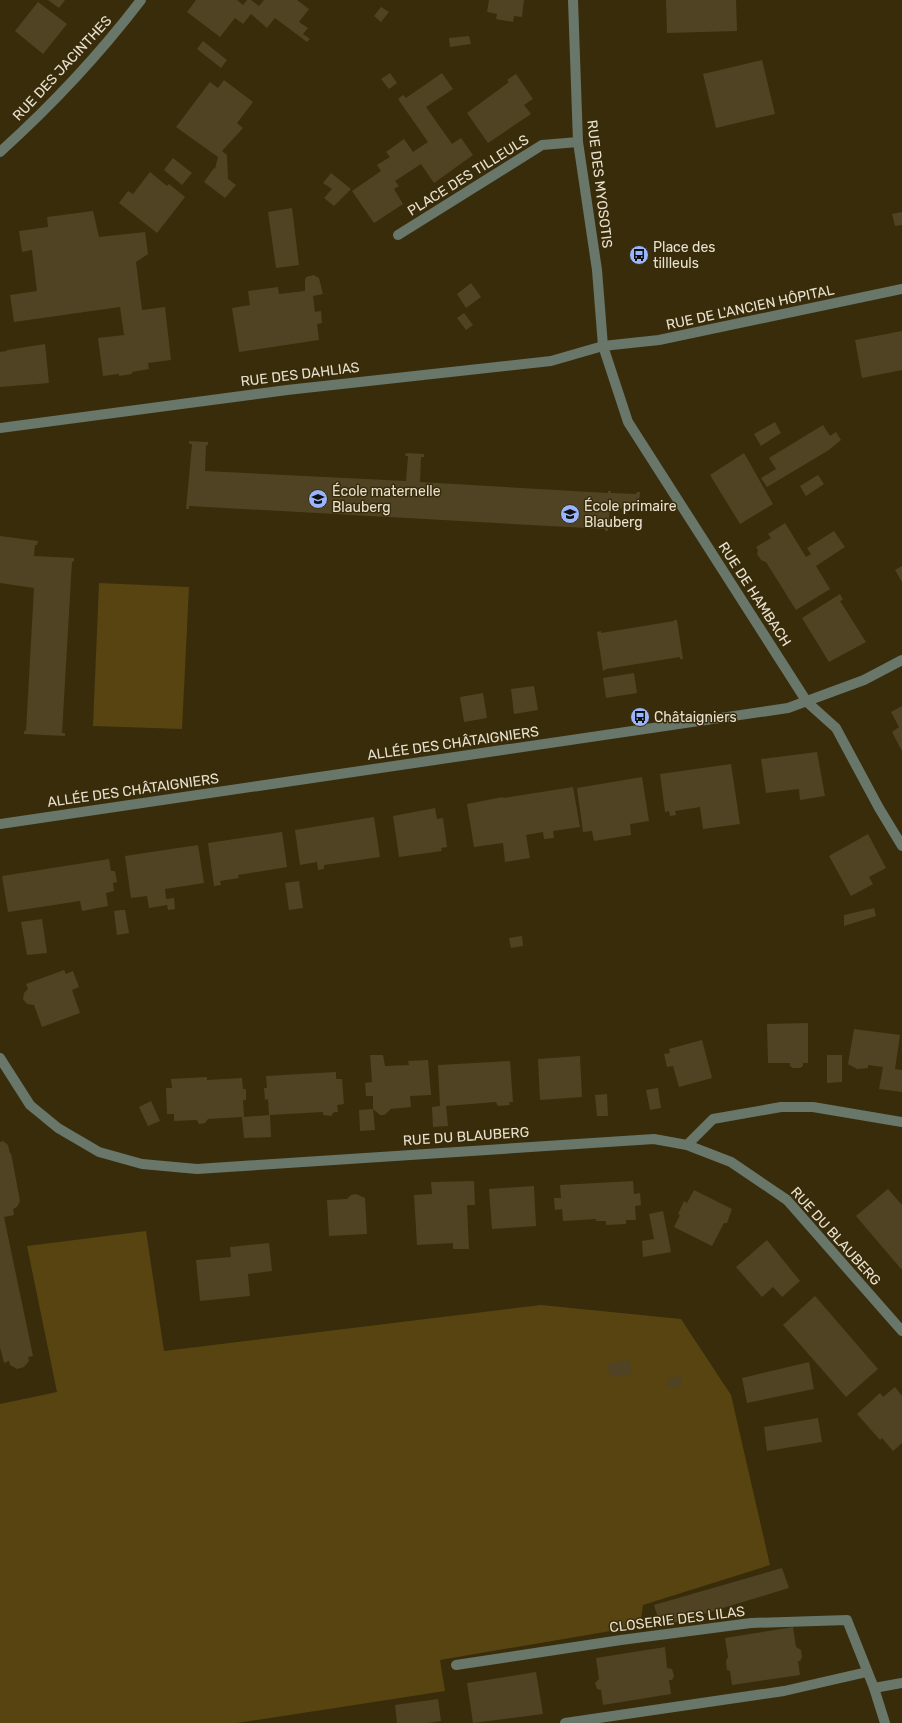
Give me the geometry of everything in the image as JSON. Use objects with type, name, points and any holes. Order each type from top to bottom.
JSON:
[{"type":"street","name":"RUE DES JACINTHES","points":[[0,152],[24,131],[83,70],[141,0]]},
{"type":"street","name":"RUE DES MYOSOTIS","points":[[573,0],[578,142],[597,270],[603,346]]},
{"type":"street","name":"PLACE DES TILLEULS","points":[[398,236],[542,145],[578,142]]},
{"type":"street","name":"RUE DE L'ANCIEN HÔPITAL","points":[[603,346],[659,340],[902,289]]},
{"type":"street","name":"RUE DES DAHLIAS","points":[[0,428],[287,390],[550,361],[603,346]]},
{"type":"street","name":"RUE DE HAMBACH","points":[[603,346],[628,422],[807,702],[836,728],[879,808],[902,846]]},
{"type":"street","name":"ALLÉE DES CHÂTAIGNIERS","points":[[0,824],[780,709],[807,702],[864,680],[902,660]]},
{"type":"street","name":"RUE DU BLAUBERG","points":[[0,1058],[30,1105],[58,1128],[99,1152],[142,1164],[197,1169],[654,1139],[687,1145],[731,1162],[787,1200],[902,1331]]},
{"type":"street","points":[[687,1145],[713,1119],[781,1107],[813,1107],[902,1122]]},
{"type":"street","name":"CLOSERIE DES LILAS","points":[[456,1665],[621,1640],[751,1623],[847,1620],[874,1688],[885,1723]]},
{"type":"street","points":[[565,1723],[784,1691],[867,1672]]},
{"type":"street","points":[[874,1688],[902,1683]]},
{"type":"shaded area","points":[[99,583],[189,587],[182,729],[93,726]]},
{"type":"shaded area","points":[[146,1231],[164,1351],[541,1305],[681,1319],[731,1395],[770,1565],[643,1605],[640,1626],[440,1660],[445,1691],[237,1723],[0,1723],[0,1404],[57,1392],[27,1246]]},
{"type":"building","points":[[48,0],[65,0],[59,8]]},
{"type":"building","points":[[196,0],[237,0],[243,5],[247,0],[251,0],[259,6],[264,0],[297,0],[309,9],[299,22],[308,28],[303,34],[310,39],[307,42],[275,18],[267,28],[251,14],[243,24],[235,18],[220,37],[187,12]]},
{"type":"building","points":[[489,0],[524,0],[522,17],[514,16],[513,22],[496,19],[497,14],[487,12]]},
{"type":"building","points":[[666,0],[736,0],[737,31],[667,33]]},
{"type":"building","points":[[38,2],[67,24],[43,54],[15,31]]},
{"type":"building","points":[[381,7],[389,12],[381,22],[374,16]]},
{"type":"building","points":[[469,36],[471,44],[450,47],[449,38]]},
{"type":"building","points":[[203,41],[227,60],[221,68],[197,49]]},
{"type":"building","points":[[762,60],[775,114],[716,128],[703,74]]},
{"type":"building","points":[[390,73],[397,83],[389,89],[381,79]]},
{"type":"building","points":[[442,73],[453,89],[426,107],[452,144],[461,138],[473,155],[434,183],[421,164],[395,181],[399,186],[394,189],[403,204],[374,223],[352,191],[381,171],[377,165],[390,157],[386,152],[404,139],[413,152],[428,142],[398,99],[403,95],[406,98]]},
{"type":"building","points":[[516,74],[533,99],[524,105],[531,114],[488,143],[467,113],[509,82],[507,80]]},
{"type":"building","points":[[224,80],[253,102],[237,123],[243,128],[222,151],[227,155],[228,179],[236,185],[225,198],[204,182],[214,168],[215,169],[218,157],[176,127],[210,82],[218,88]]},
{"type":"building","points":[[173,158],[192,173],[182,185],[164,170]]},
{"type":"building","points":[[150,172],[167,186],[169,184],[185,197],[157,233],[119,203],[128,191],[133,194]]},
{"type":"building","points":[[331,173],[351,189],[334,206],[324,198],[332,189],[323,183]]},
{"type":"building","points":[[292,208],[299,265],[276,268],[268,212]]},
{"type":"building","points":[[93,211],[99,237],[145,232],[148,254],[136,262],[142,310],[165,307],[171,360],[148,363],[149,369],[132,372],[132,374],[103,376],[98,338],[124,335],[120,307],[14,322],[10,295],[37,291],[32,250],[22,252],[19,231],[48,227],[47,217]]},
{"type":"building","points":[[902,212],[902,225],[895,226],[892,214]]},
{"type":"building","points":[[314,275],[319,278],[323,294],[313,296],[315,312],[321,311],[322,323],[317,324],[319,340],[239,352],[232,308],[250,305],[248,291],[278,287],[279,294],[305,291],[306,277]]},
{"type":"building","points":[[471,283],[481,297],[466,308],[457,294]]},
{"type":"building","points":[[464,313],[473,325],[466,330],[457,318]]},
{"type":"building","points":[[902,331],[902,370],[862,378],[855,340]]},
{"type":"building","points":[[45,344],[49,383],[0,387],[0,352]]},
{"type":"building","points":[[775,422],[781,433],[761,446],[754,434]]},
{"type":"building","points":[[823,425],[830,436],[836,432],[841,440],[829,450],[767,487],[761,478],[776,469],[769,458]]},
{"type":"building","points":[[189,441],[208,442],[208,445],[206,445],[205,471],[406,481],[408,456],[405,456],[406,453],[424,454],[424,457],[421,457],[420,482],[608,493],[608,491],[611,491],[611,493],[636,494],[637,492],[640,492],[638,511],[636,511],[636,509],[610,508],[608,531],[605,531],[605,529],[189,506],[189,509],[186,509],[192,444],[189,444]]},
{"type":"building","points":[[744,453],[773,504],[740,524],[710,475]]},
{"type":"building","points":[[818,475],[824,484],[806,496],[800,486]]},
{"type":"building","points":[[785,523],[806,557],[811,554],[807,548],[834,531],[845,547],[816,566],[830,589],[796,610],[766,562],[761,560],[757,554],[758,550],[756,547],[771,538],[768,534]]},
{"type":"building","points":[[0,536],[38,541],[37,545],[35,545],[34,556],[74,558],[74,561],[72,562],[62,733],[65,733],[65,736],[24,734],[24,731],[26,731],[34,588],[0,583]]},
{"type":"building","points":[[902,566],[902,582],[895,570]]},
{"type":"building","points":[[840,594],[843,600],[840,601],[866,642],[829,662],[802,618]]},
{"type":"building","points":[[677,620],[683,659],[680,659],[680,657],[606,669],[603,671],[597,632],[601,631],[601,633]]},
{"type":"building","points":[[634,673],[637,693],[606,698],[603,678]]},
{"type":"building","points":[[534,686],[538,710],[514,714],[511,689]]},
{"type":"building","points":[[483,693],[487,718],[464,722],[460,697]]},
{"type":"building","points":[[902,706],[902,751],[892,732],[899,727],[891,712]]},
{"type":"building","points":[[817,752],[825,796],[800,800],[799,789],[766,793],[761,759]]},
{"type":"building","points":[[731,764],[740,824],[703,829],[700,807],[675,811],[676,815],[670,816],[669,811],[665,812],[660,774]]},
{"type":"building","points":[[642,777],[649,821],[630,824],[631,835],[594,841],[592,831],[583,832],[577,788]]},
{"type":"building","points":[[573,787],[580,827],[553,831],[554,838],[544,839],[543,832],[526,835],[530,858],[505,862],[503,843],[474,847],[467,804],[503,797]]},
{"type":"building","points":[[435,808],[437,819],[443,818],[447,847],[441,848],[442,851],[399,857],[393,816]]},
{"type":"building","points":[[374,817],[380,857],[324,865],[324,869],[318,870],[317,862],[300,865],[295,830]]},
{"type":"building","points":[[282,832],[287,867],[238,875],[239,878],[220,881],[221,885],[214,886],[208,843]]},
{"type":"building","points":[[868,834],[886,868],[869,877],[873,884],[851,896],[829,856]]},
{"type":"building","points":[[198,845],[204,883],[165,889],[166,899],[174,898],[175,909],[168,910],[167,905],[149,908],[147,896],[131,898],[125,856]]},
{"type":"building","points":[[109,859],[111,871],[115,871],[117,882],[113,883],[114,891],[106,893],[108,906],[82,911],[80,901],[8,912],[2,876]]},
{"type":"building","points":[[299,881],[303,908],[289,910],[285,883]]},
{"type":"building","points":[[874,908],[876,916],[844,926],[844,915]]},
{"type":"building","points":[[125,910],[129,933],[117,935],[114,911]]},
{"type":"building","points":[[42,919],[47,953],[27,955],[21,922]]},
{"type":"building","points":[[522,936],[523,946],[511,948],[509,938]]},
{"type":"building","points":[[64,970],[66,974],[73,971],[79,987],[72,990],[80,1013],[42,1027],[34,1005],[27,1004],[23,999],[24,993],[28,989],[26,984]]},
{"type":"building","points":[[808,1023],[808,1063],[803,1063],[803,1066],[800,1068],[793,1068],[790,1066],[790,1063],[768,1063],[767,1024]]},
{"type":"building","points":[[854,1029],[900,1035],[895,1069],[902,1070],[902,1092],[879,1089],[883,1067],[868,1065],[868,1068],[857,1069],[848,1064]]},
{"type":"building","points":[[702,1040],[712,1078],[679,1087],[673,1066],[667,1067],[664,1054],[670,1053],[669,1049]]},
{"type":"building","points":[[370,1055],[383,1055],[385,1066],[409,1065],[408,1061],[428,1060],[431,1095],[410,1096],[411,1107],[390,1109],[384,1115],[380,1115],[373,1109],[373,1096],[366,1096],[365,1083],[372,1082]]},
{"type":"building","points":[[827,1055],[842,1055],[842,1082],[827,1083]]},
{"type":"building","points":[[580,1056],[582,1097],[540,1100],[538,1059]]},
{"type":"building","points":[[510,1061],[513,1102],[509,1102],[510,1105],[498,1106],[496,1102],[446,1106],[448,1126],[433,1127],[432,1107],[440,1106],[438,1065]]},
{"type":"building","points":[[336,1072],[336,1079],[342,1079],[344,1104],[337,1105],[338,1112],[334,1112],[331,1116],[323,1115],[323,1112],[269,1115],[268,1099],[265,1100],[264,1088],[267,1088],[266,1076]]},
{"type":"building","points":[[207,1077],[207,1080],[242,1078],[243,1089],[246,1089],[246,1100],[243,1100],[244,1117],[270,1115],[271,1137],[244,1138],[242,1117],[208,1119],[205,1123],[199,1124],[197,1120],[174,1121],[174,1114],[167,1114],[166,1088],[172,1088],[171,1079]]},
{"type":"building","points":[[658,1088],[661,1108],[650,1110],[646,1090]]},
{"type":"building","points":[[607,1094],[608,1116],[597,1116],[595,1095]]},
{"type":"building","points":[[151,1101],[160,1121],[148,1126],[139,1107]]},
{"type":"building","points":[[373,1109],[375,1130],[360,1131],[359,1110]]},
{"type":"building","points":[[3,1141],[8,1145],[10,1154],[11,1153],[20,1201],[17,1207],[13,1209],[14,1215],[4,1217],[33,1356],[28,1357],[29,1361],[24,1367],[17,1369],[10,1365],[9,1361],[4,1363],[0,1347],[0,1142]]},
{"type":"building","points":[[474,1181],[475,1205],[467,1205],[469,1249],[453,1249],[453,1243],[417,1245],[414,1195],[432,1194],[431,1182]]},
{"type":"building","points":[[633,1181],[634,1194],[640,1193],[641,1205],[635,1206],[636,1220],[626,1220],[626,1224],[606,1225],[606,1221],[596,1221],[596,1219],[563,1221],[562,1209],[555,1210],[554,1198],[561,1198],[560,1185]]},
{"type":"building","points":[[534,1186],[536,1226],[492,1229],[489,1189]]},
{"type":"building","points":[[888,1189],[902,1205],[902,1270],[856,1216]]},
{"type":"building","points":[[694,1190],[732,1209],[727,1223],[724,1223],[712,1246],[674,1227],[680,1215],[678,1214],[684,1201],[687,1203]]},
{"type":"building","points":[[356,1194],[365,1198],[367,1234],[329,1236],[327,1200],[347,1199],[351,1195]]},
{"type":"building","points":[[663,1211],[671,1252],[643,1257],[642,1241],[654,1239],[649,1214]]},
{"type":"building","points":[[767,1240],[800,1281],[782,1297],[773,1287],[762,1297],[736,1267]]},
{"type":"building","points":[[269,1243],[272,1271],[248,1274],[250,1296],[200,1301],[196,1260],[231,1257],[230,1247]]},
{"type":"building","points":[[815,1296],[878,1369],[846,1397],[783,1325]]},
{"type":"building","points":[[629,1360],[632,1374],[610,1377],[607,1364]]},
{"type":"building","points":[[809,1362],[814,1389],[747,1403],[742,1378]]},
{"type":"building","points":[[681,1376],[682,1385],[668,1388],[667,1379]]},
{"type":"building","points":[[895,1387],[902,1396],[902,1443],[893,1451],[882,1438],[880,1440],[857,1414],[880,1393],[883,1397]]},
{"type":"building","points":[[818,1418],[822,1442],[767,1451],[764,1427]]},
{"type":"building","points":[[782,1568],[789,1588],[661,1627],[654,1605]]},
{"type":"building","points":[[793,1627],[796,1647],[801,1650],[802,1657],[800,1661],[798,1661],[800,1675],[732,1685],[730,1671],[727,1670],[726,1661],[728,1657],[725,1638]]},
{"type":"building","points":[[665,1647],[667,1668],[672,1669],[674,1676],[672,1680],[669,1680],[671,1694],[603,1705],[601,1690],[597,1689],[595,1683],[599,1679],[596,1658]]},
{"type":"building","points":[[536,1672],[543,1714],[473,1723],[467,1683]]},
{"type":"building","points":[[438,1699],[441,1721],[429,1723],[397,1723],[395,1705]]},
{"type":"place","name":"Place des tillleuls","points":[[639,255]]},
{"type":"place","name":"École maternelle Blauberg","points":[[318,499]]},
{"type":"place","name":"École primaire Blauberg","points":[[570,514]]},
{"type":"place","name":"Châtaigniers","points":[[640,717]]}]
